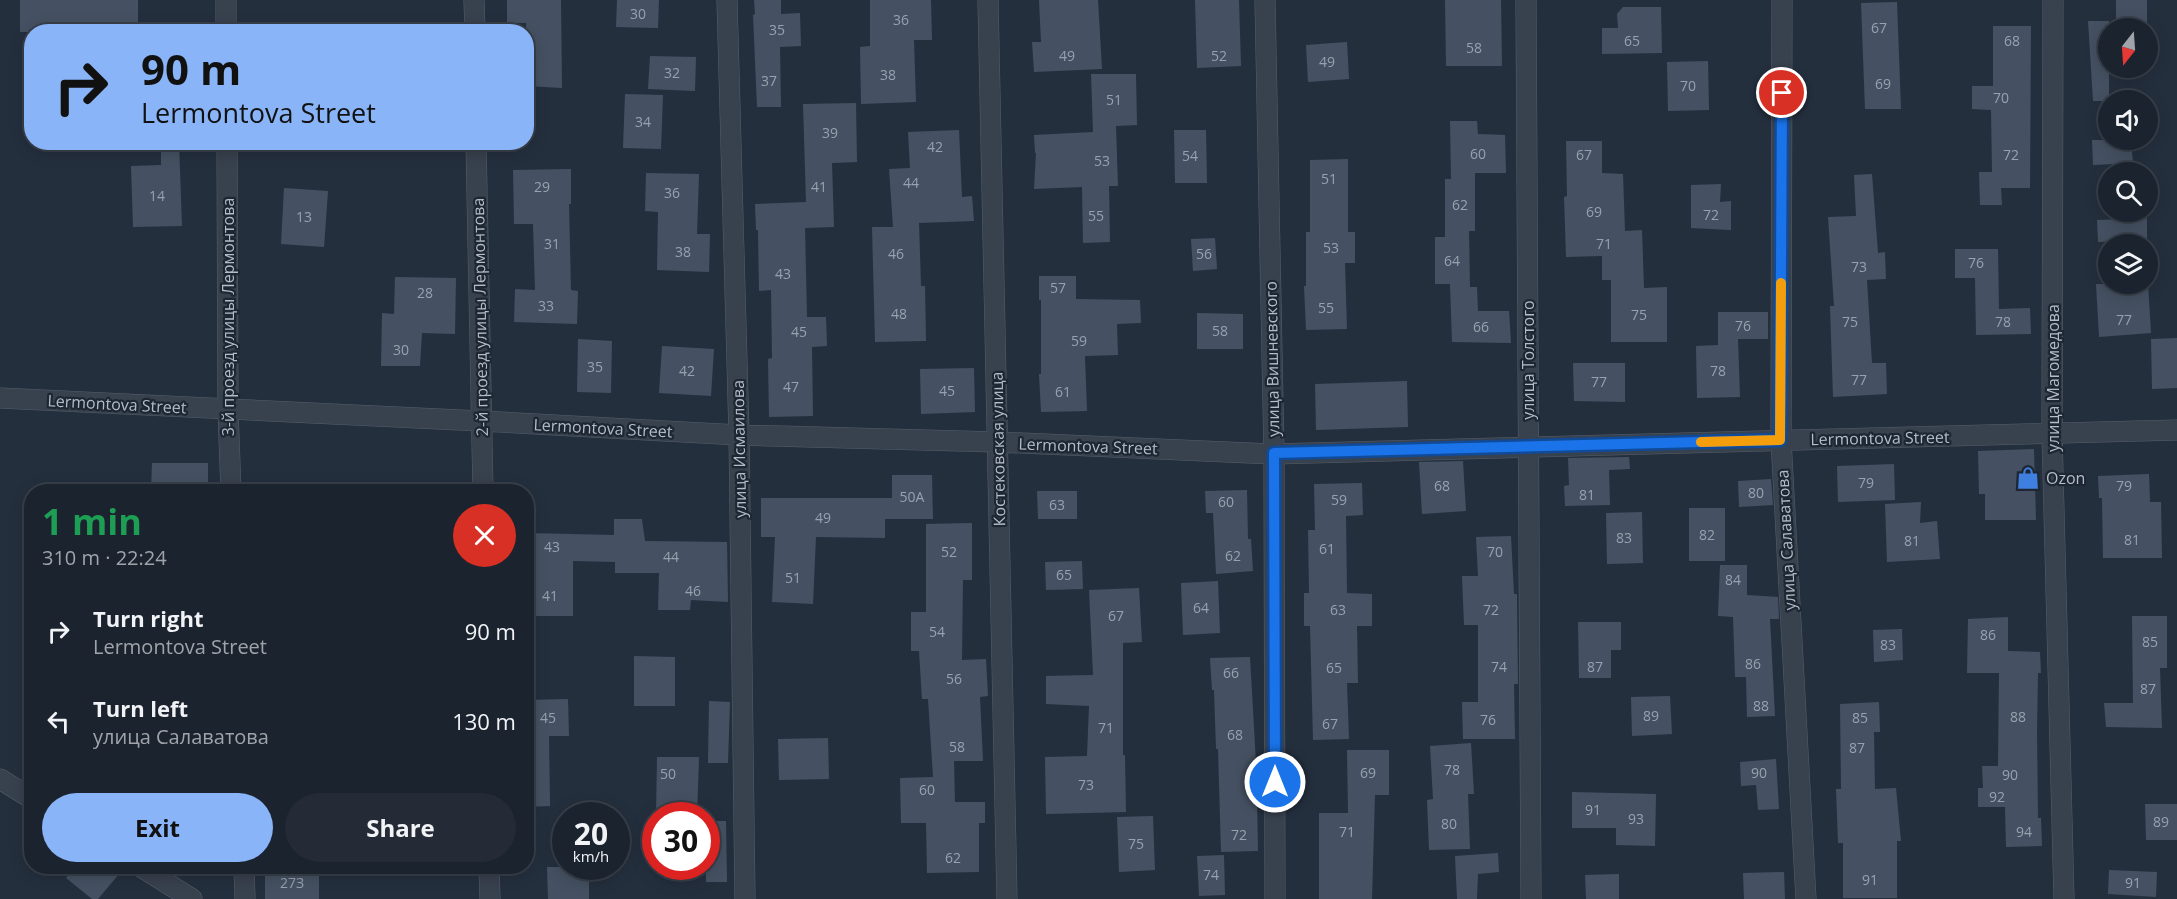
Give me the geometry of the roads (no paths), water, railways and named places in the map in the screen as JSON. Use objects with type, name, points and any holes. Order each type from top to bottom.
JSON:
[{"type":"street","points":[[226,0],[226,24]]},
{"type":"street","points":[[474,0],[474,24]]},
{"type":"street","name":"улица Исмаилова","points":[[727,0],[739,435],[745,899]]},
{"type":"street","name":"Костековская улица","points":[[988,0],[1007,899]]},
{"type":"street","name":"улица Вишневского","points":[[1265,0],[1274,453],[1275,899]]},
{"type":"street","name":"улица Толстого","points":[[1526,0],[1531,899]]},
{"type":"street","name":"улица Салаватова","points":[[1782,0],[1780,440],[1806,899]]},
{"type":"street","name":"улица Магомедова","points":[[2054,0],[2052,434],[2064,899]]},
{"type":"street","name":"3-й проезд улицы Лермонтова","points":[[227,150],[228,410],[231,484]]},
{"type":"street","name":"2-й проезд улицы Лермонтова","points":[[476,150],[483,484]]},
{"type":"street","name":"Lermontova Street","points":[[0,398],[739,435],[1274,453],[2177,430]]},
{"type":"street","points":[[0,779],[24,794]]},
{"type":"street","points":[[152,874],[192,899]]},
{"type":"street","points":[[243,874],[245,899]]},
{"type":"street","points":[[489,874],[490,899]]},
{"type":"place","name":"Ozon","points":[[2028,478]]}]
